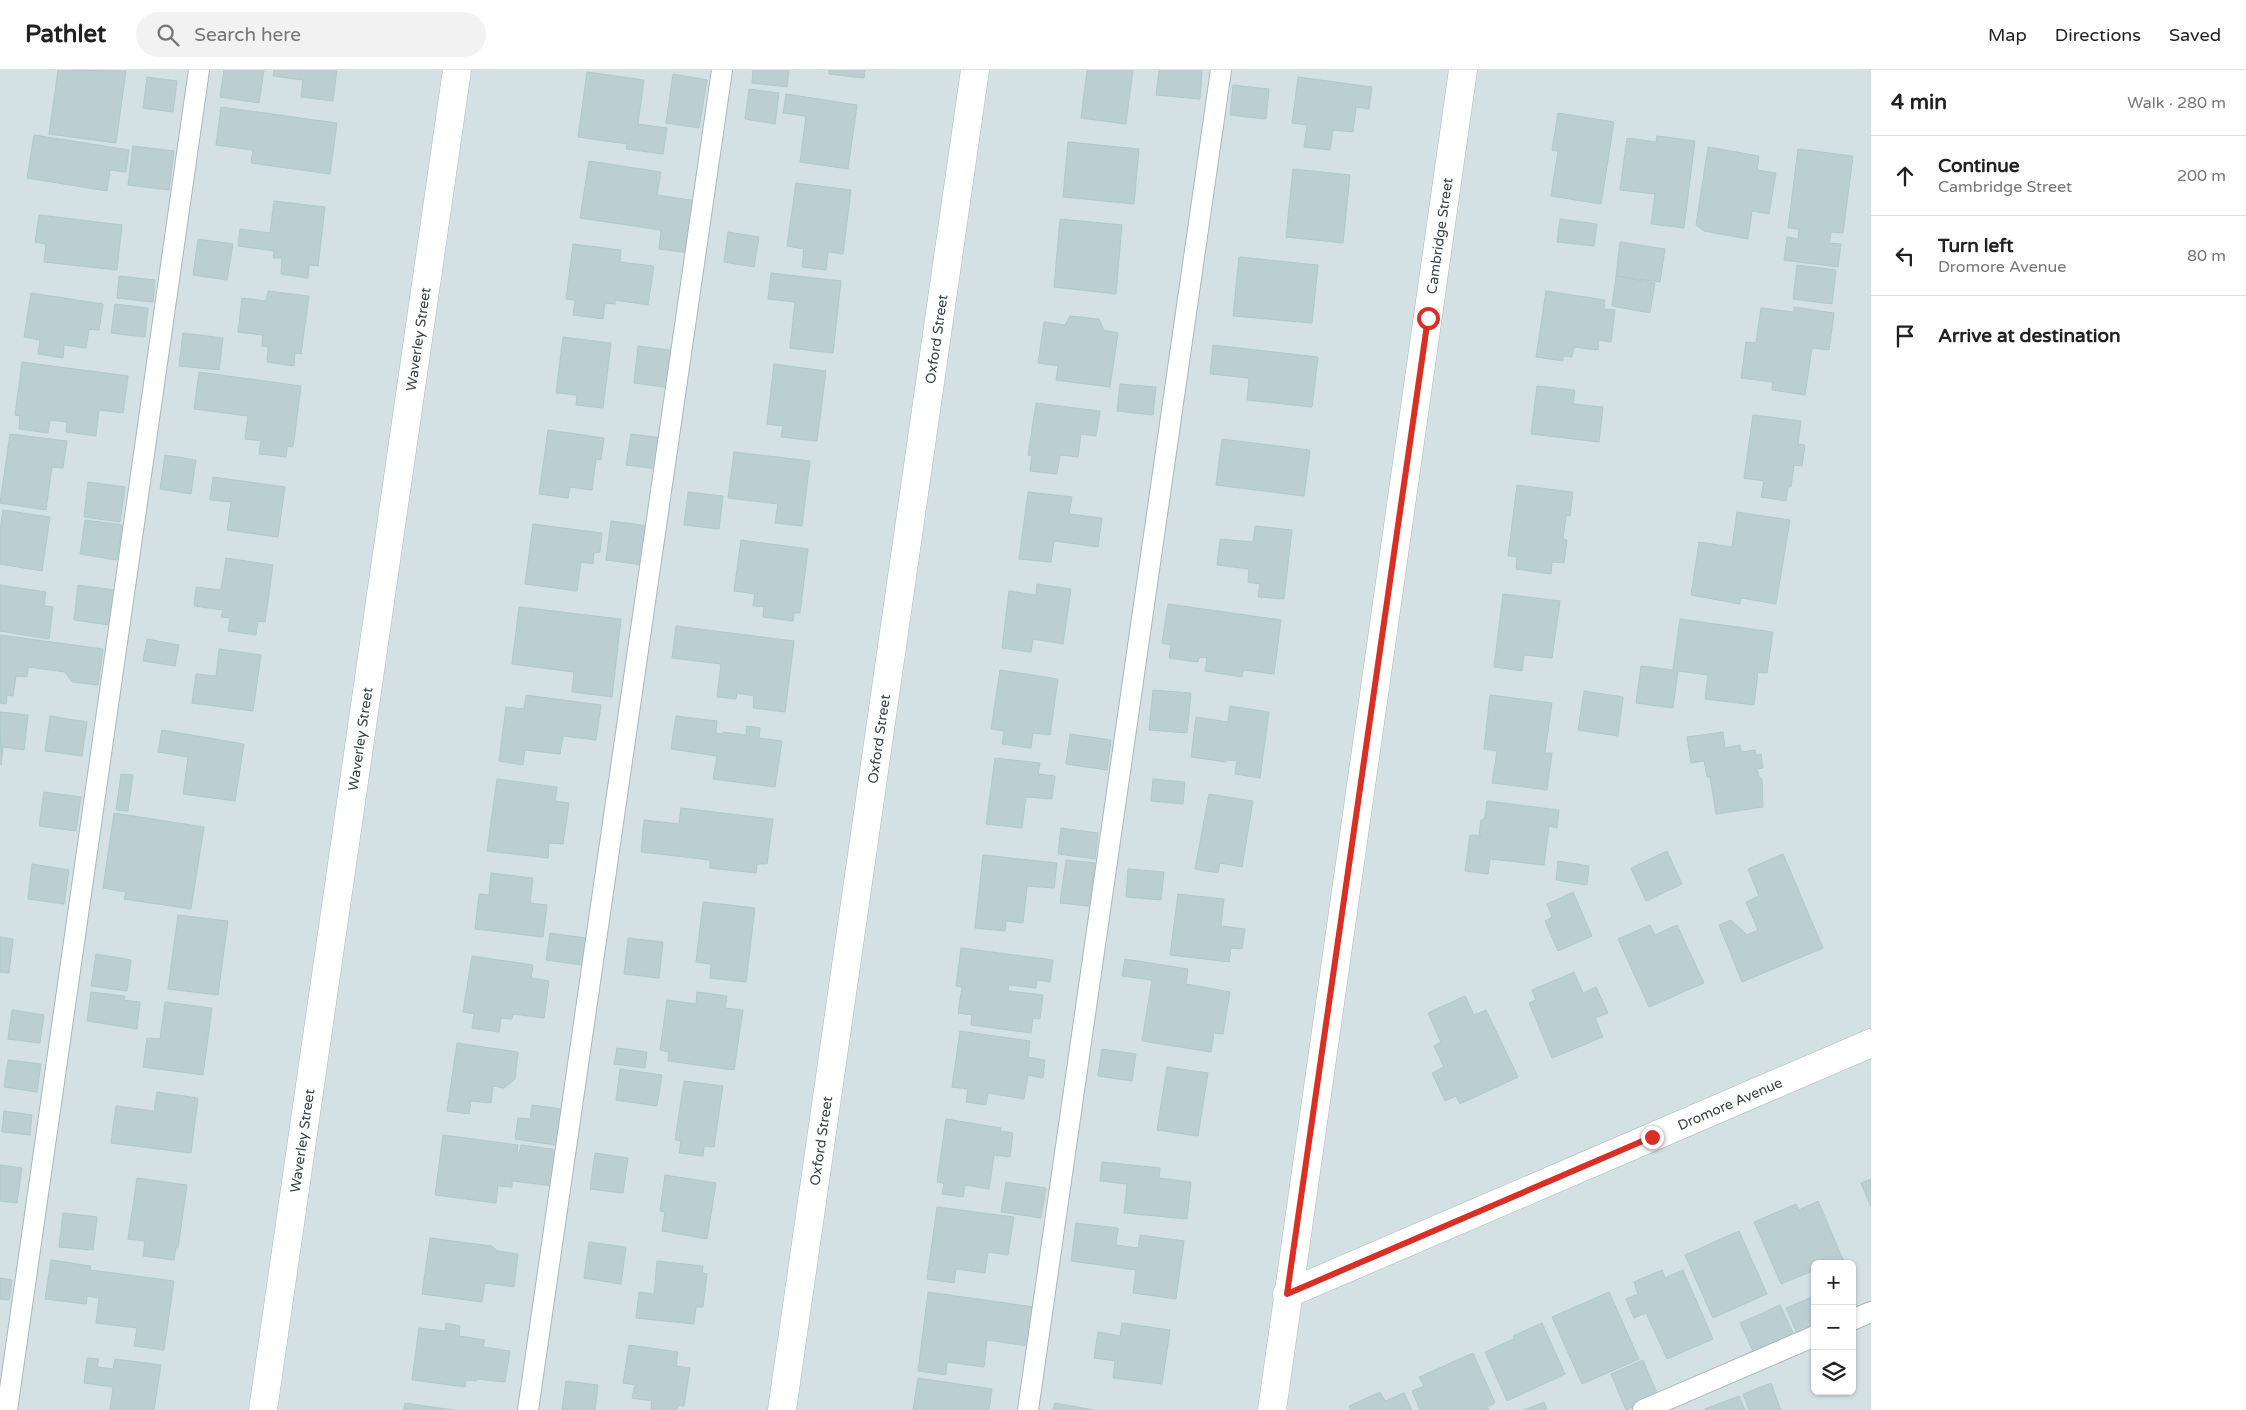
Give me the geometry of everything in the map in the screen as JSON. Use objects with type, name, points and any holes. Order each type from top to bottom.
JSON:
[{"type":"street","name":"Waverley Street","points":[[263,1410],[457,70]]},
{"type":"street","name":"Oxford Street","points":[[782,1410],[975,70]]},
{"type":"street","name":"Cambridge Street","points":[[1272,1410],[1287,1294],[1463,70]]},
{"type":"street","name":"Dromore Avenue","points":[[1287,1294],[1871,1043]]},
{"type":"lane","points":[[7,1410],[199,70]]},
{"type":"lane","points":[[528,1410],[722,70]]},
{"type":"lane","points":[[1028,1410],[1221,70]]},
{"type":"lane","points":[[1856,1318],[1871,1312]]},
{"type":"lane","points":[[1643,1410],[1811,1338]]},
{"type":"shaded area","points":[[0,70],[1871,70],[1871,1410],[0,1410]]},
{"type":"building","points":[[58,70],[126,71],[116,143],[49,134]]},
{"type":"building","points":[[224,70],[264,70],[259,103],[220,97]]},
{"type":"building","points":[[274,70],[337,70],[333,101],[301,97],[303,80],[273,76]]},
{"type":"building","points":[[753,70],[789,70],[787,87],[752,83]]},
{"type":"building","points":[[829,70],[865,70],[864,78],[829,74]]},
{"type":"building","points":[[1087,70],[1133,70],[1126,124],[1081,118]]},
{"type":"building","points":[[1159,70],[1202,70],[1200,99],[1156,95]]},
{"type":"building","points":[[587,72],[644,80],[638,124],[667,128],[663,154],[626,149],[627,144],[578,137]]},
{"type":"building","points":[[673,74],[707,80],[699,128],[666,123]]},
{"type":"building","points":[[147,77],[177,81],[173,112],[143,108]]},
{"type":"building","points":[[1298,77],[1372,87],[1369,109],[1356,107],[1353,132],[1333,130],[1330,150],[1304,147],[1307,125],[1292,123]]},
{"type":"building","points":[[1233,85],[1269,89],[1266,119],[1230,115]]},
{"type":"building","points":[[749,89],[779,93],[775,124],[745,119]]},
{"type":"building","points":[[786,94],[857,105],[848,169],[800,162],[806,116],[783,113]]},
{"type":"building","points":[[221,107],[337,123],[330,174],[251,163],[253,150],[216,145]]},
{"type":"building","points":[[1558,113],[1614,122],[1601,204],[1551,196],[1558,151],[1552,150]]},
{"type":"building","points":[[34,135],[129,150],[126,172],[110,170],[107,191],[27,178]]},
{"type":"building","points":[[1657,136],[1695,141],[1684,228],[1651,224],[1655,194],[1620,190],[1627,138],[1656,142]]},
{"type":"building","points":[[1068,142],[1139,149],[1134,204],[1063,197]]},
{"type":"building","points":[[133,146],[174,151],[169,190],[128,185]]},
{"type":"building","points":[[1708,147],[1759,156],[1757,170],[1776,173],[1769,214],[1752,211],[1748,239],[1704,231],[1696,225]]},
{"type":"building","points":[[1798,149],[1853,156],[1843,233],[1831,232],[1829,243],[1841,244],[1838,267],[1784,260],[1787,237],[1798,239],[1799,229],[1788,228]]},
{"type":"building","points":[[589,161],[661,172],[657,195],[697,201],[690,253],[659,249],[661,230],[580,218]]},
{"type":"building","points":[[1293,169],[1350,175],[1343,243],[1286,237]]},
{"type":"building","points":[[796,183],[851,190],[843,254],[828,252],[826,270],[802,267],[804,249],[787,246]]},
{"type":"building","points":[[274,201],[325,207],[318,266],[309,265],[308,278],[281,274],[282,258],[273,258],[274,251],[238,246],[240,229],[270,233]]},
{"type":"building","points":[[39,215],[122,225],[117,270],[44,262],[46,244],[35,242]]},
{"type":"building","points":[[1060,219],[1122,225],[1116,294],[1054,287]]},
{"type":"building","points":[[1560,219],[1597,224],[1594,246],[1557,242]]},
{"type":"building","points":[[728,232],[759,237],[754,267],[724,262]]},
{"type":"building","points":[[198,239],[233,244],[227,280],[193,275]]},
{"type":"building","points":[[1620,242],[1665,249],[1660,282],[1616,276]]},
{"type":"building","points":[[573,244],[621,250],[620,262],[654,266],[648,305],[615,300],[615,304],[605,303],[603,319],[573,315],[575,300],[566,299]]},
{"type":"building","points":[[1239,257],[1318,265],[1312,323],[1233,316]]},
{"type":"building","points":[[1797,265],[1836,270],[1832,304],[1793,299]]},
{"type":"building","points":[[771,273],[841,281],[833,353],[790,348],[795,302],[768,299]]},
{"type":"building","points":[[119,276],[155,280],[153,302],[117,298]]},
{"type":"building","points":[[1616,276],[1655,283],[1650,313],[1612,306]]},
{"type":"building","points":[[268,291],[309,296],[301,354],[295,353],[294,366],[267,362],[268,347],[262,346],[263,335],[238,332],[242,298],[266,301]]},
{"type":"building","points":[[1546,291],[1605,300],[1604,309],[1615,310],[1611,342],[1599,340],[1598,350],[1574,347],[1572,357],[1563,356],[1563,361],[1536,357]]},
{"type":"building","points":[[31,293],[103,304],[99,330],[89,329],[86,348],[64,345],[63,358],[38,354],[40,340],[24,337]]},
{"type":"building","points":[[115,304],[148,308],[145,337],[111,333]]},
{"type":"building","points":[[1794,307],[1834,313],[1829,350],[1812,348],[1805,395],[1772,390],[1773,382],[1741,378],[1746,342],[1756,343],[1761,308],[1794,312]]},
{"type":"building","points":[[1070,316],[1099,319],[1104,330],[1118,333],[1110,387],[1056,380],[1058,366],[1038,363],[1044,322],[1065,325]]},
{"type":"building","points":[[183,333],[223,338],[219,370],[179,366]]},
{"type":"building","points":[[563,337],[611,343],[603,408],[576,405],[577,395],[556,393]]},
{"type":"building","points":[[1213,345],[1318,357],[1312,407],[1247,400],[1249,378],[1210,374]]},
{"type":"building","points":[[638,346],[677,351],[672,388],[634,383]]},
{"type":"building","points":[[22,362],[128,376],[123,413],[99,410],[96,436],[66,432],[67,422],[50,420],[48,433],[19,429],[20,416],[15,415]]},
{"type":"building","points":[[774,364],[826,371],[817,441],[781,437],[783,426],[767,424]]},
{"type":"building","points":[[199,372],[301,386],[293,447],[287,446],[286,457],[259,454],[261,441],[245,439],[248,416],[194,409]]},
{"type":"building","points":[[1120,384],[1156,387],[1153,415],[1117,411]]},
{"type":"building","points":[[1537,386],[1575,390],[1573,404],[1603,407],[1599,442],[1531,434]]},
{"type":"building","points":[[1036,403],[1100,411],[1096,436],[1081,434],[1078,457],[1060,455],[1057,474],[1030,471],[1032,456],[1028,455]]},
{"type":"building","points":[[1753,415],[1801,421],[1798,444],[1805,445],[1802,466],[1794,465],[1791,487],[1788,487],[1786,501],[1761,497],[1764,481],[1744,478]]},
{"type":"building","points":[[548,430],[604,438],[601,460],[596,459],[592,490],[570,487],[568,498],[539,494]]},
{"type":"building","points":[[10,434],[67,441],[63,468],[52,467],[46,510],[0,503]]},
{"type":"building","points":[[631,434],[662,438],[658,469],[626,465]]},
{"type":"building","points":[[1222,439],[1310,450],[1304,496],[1216,485]]},
{"type":"building","points":[[734,452],[810,461],[802,526],[775,523],[778,504],[728,498]]},
{"type":"building","points":[[165,455],[196,460],[191,494],[160,489]]},
{"type":"building","points":[[213,477],[285,487],[278,537],[227,530],[231,502],[210,500]]},
{"type":"building","points":[[88,482],[125,487],[120,522],[84,517]]},
{"type":"building","points":[[1517,485],[1573,492],[1570,516],[1566,515],[1563,539],[1567,540],[1564,563],[1552,562],[1551,574],[1516,569],[1517,557],[1508,556]]},
{"type":"building","points":[[688,492],[723,496],[719,529],[684,525]]},
{"type":"building","points":[[1028,492],[1072,497],[1069,514],[1102,518],[1098,547],[1054,541],[1051,562],[1019,559]]},
{"type":"building","points":[[3,510],[50,517],[42,571],[0,564],[0,530]]},
{"type":"building","points":[[1737,512],[1790,520],[1776,604],[1741,598],[1740,604],[1691,595],[1699,542],[1732,547]]},
{"type":"building","points":[[85,520],[122,525],[117,560],[80,554]]},
{"type":"building","points":[[611,521],[649,526],[643,565],[606,560]]},
{"type":"building","points":[[533,524],[602,533],[600,552],[594,553],[593,564],[581,562],[577,591],[525,584]]},
{"type":"building","points":[[1255,526],[1292,530],[1284,599],[1258,597],[1260,584],[1248,582],[1249,569],[1217,565],[1220,539],[1253,542]]},
{"type":"building","points":[[741,540],[808,549],[800,613],[794,613],[793,621],[763,617],[764,607],[753,606],[755,594],[734,591]]},
{"type":"building","points":[[226,558],[273,565],[265,622],[258,621],[256,635],[228,631],[230,618],[221,617],[223,610],[194,606],[196,587],[221,590]]},
{"type":"building","points":[[1037,584],[1071,589],[1063,644],[1033,639],[1031,652],[1002,648],[1009,591],[1036,595]]},
{"type":"building","points":[[0,585],[46,592],[44,606],[53,607],[49,639],[0,631]]},
{"type":"building","points":[[78,585],[115,590],[110,625],[74,620]]},
{"type":"building","points":[[1503,594],[1560,601],[1552,658],[1524,655],[1522,671],[1494,667]]},
{"type":"building","points":[[1168,604],[1281,620],[1274,674],[1243,670],[1242,677],[1205,671],[1207,658],[1199,657],[1198,662],[1169,658],[1171,645],[1162,643]]},
{"type":"building","points":[[519,607],[621,619],[612,697],[572,692],[574,672],[512,664]]},
{"type":"building","points":[[1680,619],[1773,632],[1767,673],[1758,672],[1754,705],[1705,699],[1708,675],[1678,671],[1673,708],[1636,703],[1641,666],[1673,670]]},
{"type":"building","points":[[676,626],[794,641],[785,712],[753,708],[754,696],[737,693],[736,699],[717,697],[721,664],[672,658]]},
{"type":"building","points":[[0,635],[103,649],[98,685],[72,682],[65,672],[28,667],[27,677],[16,676],[13,696],[7,695],[6,704],[0,703]]},
{"type":"building","points":[[147,639],[179,645],[175,666],[143,661]]},
{"type":"building","points":[[219,649],[261,655],[253,711],[192,703],[196,674],[216,676]]},
{"type":"building","points":[[1000,670],[1058,679],[1050,735],[1033,733],[1031,748],[1002,744],[1004,731],[991,729]]},
{"type":"building","points":[[1153,690],[1191,693],[1187,733],[1149,730]]},
{"type":"building","points":[[1584,691],[1623,697],[1618,736],[1578,730]]},
{"type":"building","points":[[526,695],[601,705],[596,740],[563,736],[560,754],[525,750],[523,765],[499,761],[506,707],[524,709]]},
{"type":"building","points":[[1490,695],[1552,703],[1545,753],[1552,753],[1547,790],[1492,783],[1497,751],[1484,749]]},
{"type":"building","points":[[1230,706],[1269,712],[1260,778],[1235,774],[1237,761],[1227,760],[1226,762],[1191,757],[1196,717],[1228,722]]},
{"type":"building","points":[[0,712],[28,715],[24,750],[3,747],[1,765]]},
{"type":"building","points":[[50,716],[87,722],[82,756],[45,751]]},
{"type":"building","points":[[676,716],[717,721],[716,733],[723,734],[723,732],[746,735],[747,726],[760,728],[759,738],[782,741],[775,787],[713,779],[717,756],[671,749]]},
{"type":"building","points":[[162,730],[244,744],[235,801],[183,794],[188,757],[158,752]]},
{"type":"building","points":[[1723,732],[1725,748],[1740,745],[1741,752],[1755,750],[1756,755],[1761,754],[1763,768],[1757,769],[1759,777],[1762,779],[1763,807],[1716,814],[1710,777],[1707,777],[1704,761],[1691,763],[1687,737]]},
{"type":"building","points":[[1070,734],[1111,740],[1107,770],[1066,764]]},
{"type":"building","points":[[995,758],[1040,763],[1038,774],[1055,776],[1052,799],[1026,797],[1022,828],[986,824]]},
{"type":"building","points":[[121,774],[133,775],[128,811],[116,810]]},
{"type":"building","points":[[497,779],[557,787],[555,801],[569,803],[563,844],[549,843],[548,858],[487,851]]},
{"type":"building","points":[[1153,779],[1185,782],[1183,804],[1151,801]]},
{"type":"building","points":[[44,792],[81,797],[76,831],[39,826]]},
{"type":"building","points":[[1209,794],[1253,801],[1242,867],[1220,863],[1218,873],[1195,869]]},
{"type":"building","points":[[1487,801],[1559,810],[1557,828],[1549,826],[1544,865],[1490,859],[1488,874],[1465,871],[1470,835],[1481,836],[1479,834],[1481,820],[1485,818]]},
{"type":"building","points":[[681,808],[773,819],[767,864],[757,864],[756,873],[710,868],[710,860],[641,852],[644,820],[679,824]]},
{"type":"building","points":[[114,813],[204,827],[191,909],[124,899],[126,892],[103,888]]},
{"type":"building","points":[[1061,828],[1098,833],[1095,859],[1058,854]]},
{"type":"building","points":[[1667,851],[1682,884],[1646,901],[1631,868]]},
{"type":"building","points":[[1783,854],[1823,948],[1742,982],[1719,925],[1731,920],[1747,935],[1758,930],[1746,902],[1759,896],[1748,869]]},
{"type":"building","points":[[983,855],[1057,863],[1054,888],[1027,886],[1023,923],[1006,921],[1005,931],[975,928]]},
{"type":"building","points":[[1066,860],[1095,863],[1089,906],[1060,903]]},
{"type":"building","points":[[1558,861],[1589,866],[1587,885],[1556,880]]},
{"type":"building","points":[[32,864],[69,870],[64,904],[28,899]]},
{"type":"building","points":[[1128,869],[1164,872],[1161,900],[1126,897]]},
{"type":"building","points":[[491,873],[533,878],[530,903],[547,905],[543,937],[475,929],[479,894],[489,895]]},
{"type":"building","points":[[1573,892],[1592,936],[1558,951],[1545,921],[1552,917],[1547,904]]},
{"type":"building","points":[[1178,894],[1224,899],[1221,926],[1245,929],[1242,949],[1231,948],[1229,962],[1170,955]]},
{"type":"building","points":[[703,902],[755,908],[746,982],[710,978],[711,964],[696,962]]},
{"type":"building","points":[[178,915],[228,921],[218,995],[168,989]]},
{"type":"building","points":[[1650,925],[1655,935],[1677,925],[1704,983],[1649,1007],[1618,939]]},
{"type":"building","points":[[550,933],[586,938],[582,965],[546,960]]},
{"type":"building","points":[[0,937],[13,939],[9,973],[0,972]]},
{"type":"building","points":[[628,938],[663,942],[659,978],[624,974]]},
{"type":"building","points":[[961,948],[1053,960],[1050,982],[1037,980],[1036,988],[1009,985],[1008,991],[1043,995],[1040,1019],[1033,1018],[1031,1033],[971,1025],[972,1015],[958,1013],[962,987],[956,986]]},
{"type":"building","points":[[96,954],[131,960],[127,991],[91,986]]},
{"type":"building","points":[[472,956],[533,965],[531,978],[549,981],[544,1018],[513,1014],[512,1019],[501,1018],[499,1032],[472,1028],[474,1014],[463,1012]]},
{"type":"building","points":[[1125,959],[1188,969],[1186,984],[1230,992],[1223,1034],[1214,1033],[1211,1052],[1142,1041],[1152,980],[1122,976]]},
{"type":"building","points":[[1574,972],[1583,993],[1596,987],[1608,1013],[1595,1018],[1603,1037],[1552,1058],[1529,1003],[1536,1000],[1532,990]]},
{"type":"building","points":[[91,992],[125,996],[124,1000],[140,1002],[137,1029],[87,1021]]},
{"type":"building","points":[[697,992],[727,996],[725,1008],[743,1010],[734,1070],[668,1061],[669,1052],[660,1050],[667,1000],[696,1004]]},
{"type":"building","points":[[1465,996],[1474,1015],[1486,1010],[1518,1077],[1460,1104],[1456,1096],[1445,1101],[1432,1073],[1444,1067],[1434,1046],[1441,1042],[1428,1013]]},
{"type":"building","points":[[165,1002],[212,1008],[203,1075],[143,1067],[147,1038],[160,1039]]},
{"type":"building","points":[[12,1010],[44,1015],[40,1043],[8,1039]]},
{"type":"building","points":[[960,1031],[1030,1041],[1028,1057],[1045,1060],[1043,1078],[1028,1075],[1024,1099],[988,1093],[986,1105],[966,1102],[968,1089],[952,1087]]},
{"type":"building","points":[[457,1043],[518,1052],[515,1079],[504,1088],[493,1086],[491,1103],[471,1101],[469,1114],[447,1111]]},
{"type":"building","points":[[617,1048],[647,1052],[645,1068],[614,1064]]},
{"type":"building","points":[[1102,1049],[1136,1054],[1132,1081],[1098,1076]]},
{"type":"building","points":[[8,1060],[41,1064],[37,1092],[4,1087]]},
{"type":"building","points":[[1167,1067],[1208,1073],[1198,1136],[1157,1130]]},
{"type":"building","points":[[620,1069],[662,1075],[657,1106],[616,1100]]},
{"type":"building","points":[[684,1081],[723,1086],[714,1147],[704,1146],[703,1156],[679,1153],[681,1141],[675,1140]]},
{"type":"building","points":[[157,1092],[198,1098],[191,1153],[111,1143],[116,1106],[154,1111]]},
{"type":"building","points":[[532,1105],[568,1110],[562,1146],[515,1139],[518,1118],[530,1119]]},
{"type":"building","points":[[4,1111],[32,1115],[30,1135],[2,1132]]},
{"type":"building","points":[[946,1119],[1001,1128],[1000,1131],[1013,1133],[1010,1157],[994,1155],[989,1189],[965,1185],[963,1197],[942,1194],[944,1183],[937,1182]]},
{"type":"building","points":[[443,1135],[518,1145],[517,1153],[519,1154],[521,1145],[559,1150],[554,1186],[512,1181],[512,1187],[498,1186],[496,1203],[435,1195]]},
{"type":"building","points":[[595,1153],[628,1158],[623,1193],[590,1189]]},
{"type":"building","points":[[1102,1162],[1160,1168],[1159,1178],[1191,1182],[1187,1219],[1124,1213],[1127,1184],[1100,1181]]},
{"type":"building","points":[[0,1165],[22,1168],[17,1203],[0,1201]]},
{"type":"building","points":[[665,1175],[716,1183],[707,1239],[662,1231],[665,1212],[660,1211]]},
{"type":"building","points":[[137,1178],[187,1185],[178,1248],[176,1247],[174,1260],[143,1256],[145,1241],[128,1239]]},
{"type":"building","points":[[1871,1179],[1871,1207],[1861,1183]]},
{"type":"building","points":[[1006,1182],[1046,1188],[1041,1218],[1001,1212]]},
{"type":"building","points":[[1818,1201],[1843,1260],[1811,1260],[1811,1272],[1781,1284],[1754,1222],[1796,1204],[1799,1210]]},
{"type":"building","points":[[937,1207],[1014,1217],[1008,1255],[988,1252],[985,1273],[956,1269],[954,1283],[927,1279]]},
{"type":"building","points":[[63,1213],[97,1217],[93,1250],[59,1247]]},
{"type":"building","points":[[1076,1223],[1118,1228],[1116,1245],[1138,1248],[1140,1235],[1184,1241],[1176,1299],[1133,1293],[1136,1270],[1071,1261]]},
{"type":"building","points":[[1739,1231],[1767,1294],[1713,1318],[1685,1255]]},
{"type":"building","points":[[430,1238],[492,1246],[497,1251],[518,1254],[514,1287],[485,1283],[482,1302],[422,1294]]},
{"type":"building","points":[[589,1242],[626,1247],[621,1284],[584,1278]]},
{"type":"building","points":[[51,1260],[91,1266],[90,1270],[174,1281],[164,1350],[134,1346],[137,1328],[96,1323],[99,1298],[87,1296],[86,1304],[45,1299]]},
{"type":"building","points":[[657,1261],[703,1266],[702,1273],[707,1274],[703,1307],[696,1307],[694,1324],[636,1318],[639,1292],[654,1294]]},
{"type":"building","points":[[1662,1270],[1665,1278],[1683,1270],[1713,1339],[1667,1359],[1646,1313],[1634,1318],[1626,1299],[1638,1294],[1634,1282]]},
{"type":"building","points":[[0,1278],[12,1280],[9,1300],[0,1299]]},
{"type":"building","points":[[928,1292],[1034,1307],[1028,1346],[987,1340],[984,1367],[947,1362],[946,1375],[918,1371]]},
{"type":"building","points":[[1609,1292],[1639,1359],[1582,1384],[1552,1317]]},
{"type":"building","points":[[1811,1298],[1811,1334],[1799,1338],[1786,1308]]},
{"type":"building","points":[[1780,1305],[1796,1339],[1756,1358],[1740,1323]]},
{"type":"building","points":[[446,1323],[460,1326],[459,1336],[485,1340],[483,1347],[510,1351],[505,1382],[477,1379],[476,1381],[466,1380],[465,1387],[412,1380],[419,1328],[445,1331]]},
{"type":"building","points":[[1122,1323],[1170,1330],[1162,1384],[1113,1378],[1115,1361],[1094,1358],[1098,1332],[1120,1336]]},
{"type":"building","points":[[1542,1323],[1565,1374],[1507,1401],[1485,1352],[1514,1339],[1513,1336]]},
{"type":"building","points":[[629,1345],[678,1352],[676,1366],[690,1368],[684,1406],[678,1405],[677,1410],[651,1410],[652,1401],[632,1398],[635,1385],[623,1383]]},
{"type":"building","points":[[1473,1353],[1495,1403],[1487,1407],[1489,1410],[1420,1410],[1412,1391],[1424,1386],[1419,1377]]},
{"type":"building","points":[[87,1358],[99,1359],[97,1367],[113,1369],[115,1359],[161,1365],[154,1410],[110,1410],[113,1387],[84,1383]]},
{"type":"building","points":[[1643,1360],[1658,1396],[1626,1410],[1611,1374]]},
{"type":"building","points":[[918,1378],[992,1389],[989,1410],[913,1410]]},
{"type":"building","points":[[566,1381],[598,1385],[595,1410],[562,1410]]},
{"type":"building","points":[[1771,1383],[1781,1410],[1749,1410],[1743,1394]]},
{"type":"building","points":[[1380,1392],[1385,1401],[1404,1393],[1412,1410],[1351,1410],[1349,1406]]},
{"type":"building","points":[[1739,1396],[1745,1410],[1705,1410],[1705,1409]]},
{"type":"building","points":[[1544,1402],[1547,1410],[1524,1410]]},
{"type":"building","points":[[405,1403],[453,1410],[404,1410]]},
{"type":"building","points":[[1055,1403],[1094,1410],[1053,1410]]},
{"type":"route","points":[[1428,318],[1287,1294],[1652,1137]]}]
